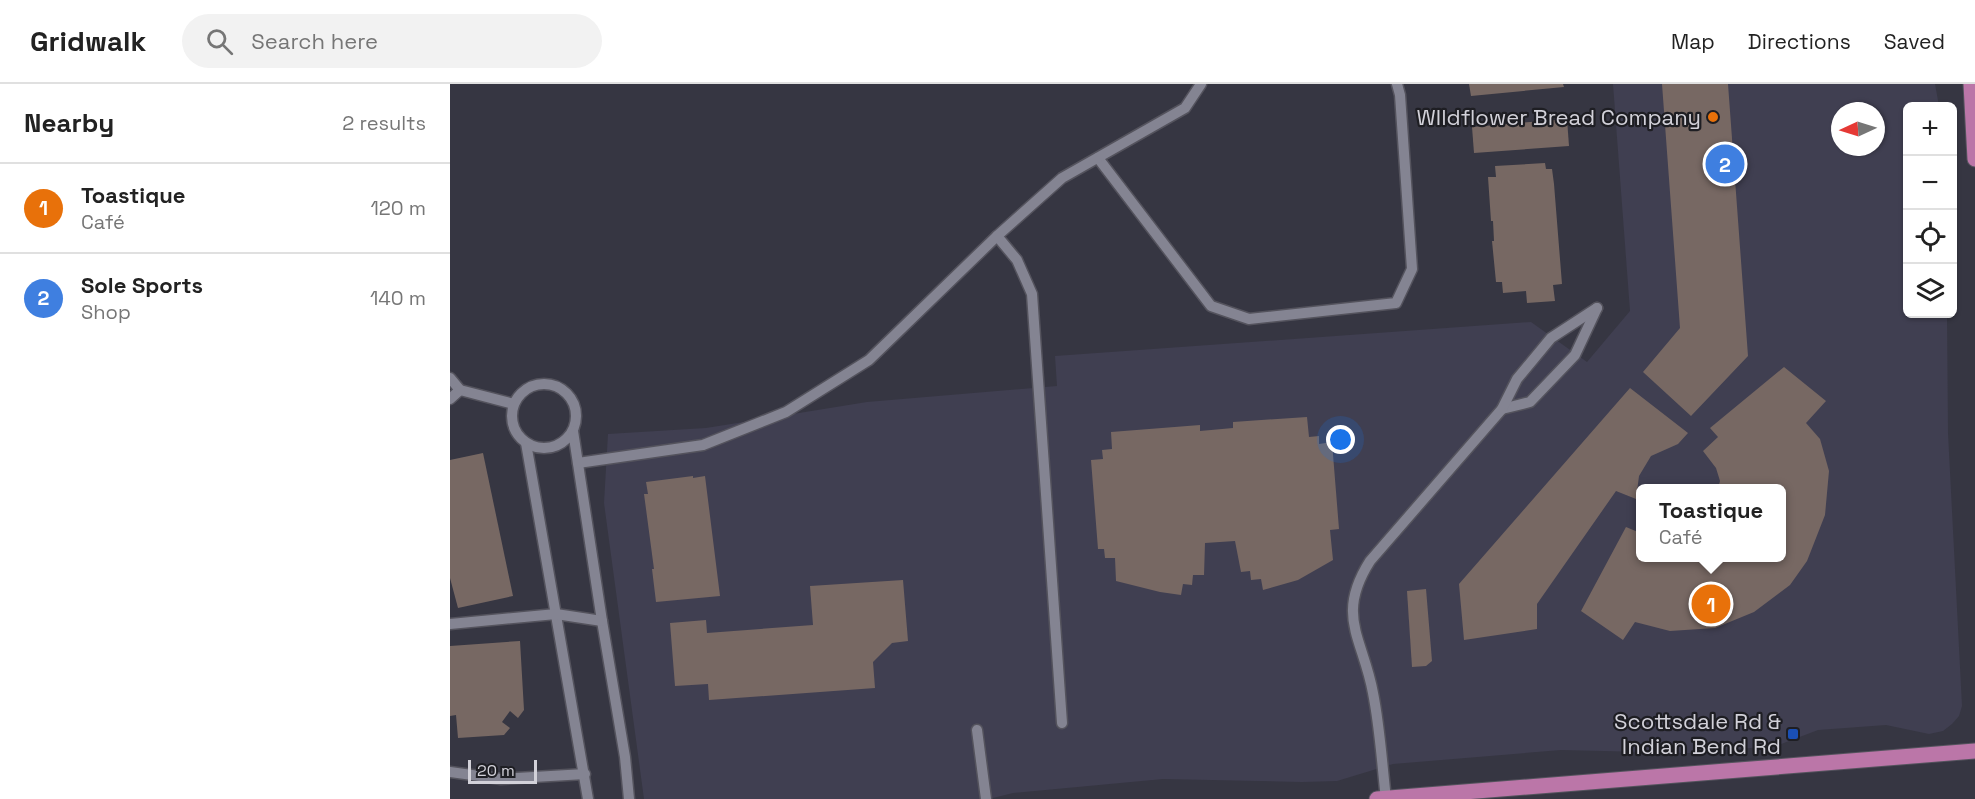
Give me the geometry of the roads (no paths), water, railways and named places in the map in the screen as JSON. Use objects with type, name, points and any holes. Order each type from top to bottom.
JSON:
[{"type":"main road","points":[[1971,84],[1975,159]]},
{"type":"main road","points":[[1377,799],[1975,751]]},
{"type":"lane","points":[[578,464],[703,445],[786,412],[869,360],[997,236],[1062,178],[1185,108],[1201,84]]},
{"type":"lane","points":[[1098,158],[1211,306],[1249,319],[1396,303],[1412,269],[1400,95],[1397,84]]},
{"type":"lane","points":[[997,236],[1017,260],[1032,294],[1062,723]]},
{"type":"lane","points":[[1386,799],[1374,698],[1353,621],[1353,599],[1360,576],[1370,561],[1502,410],[1517,379],[1551,338],[1597,308],[1575,355],[1530,402],[1502,410]]},
{"type":"lane","points":[[450,378],[460,390],[514,404]]},
{"type":"lane","points":[[526,443],[547,448],[567,440],[573,431],[576,410],[573,400],[566,391],[547,383],[536,384],[526,389],[514,404],[512,412],[515,429],[526,443],[588,799]]},
{"type":"lane","points":[[450,399],[460,390]]},
{"type":"lane","points":[[573,431],[625,758],[629,799]]},
{"type":"lane","points":[[450,624],[556,614],[602,621]]},
{"type":"lane","points":[[977,730],[986,799]]},
{"type":"lane","points":[[450,772],[501,779],[585,774]]},
{"type":"place","name":"WIldflower Bread Company","points":[[1713,117]]},
{"type":"place","name":"Sole Sports","points":[[1725,164]]},
{"type":"place","name":"Toastique","points":[[1711,604]]},
{"type":"place","name":"Scottsdale Rd & Indian Bend Rd","points":[[1793,734]]}]
